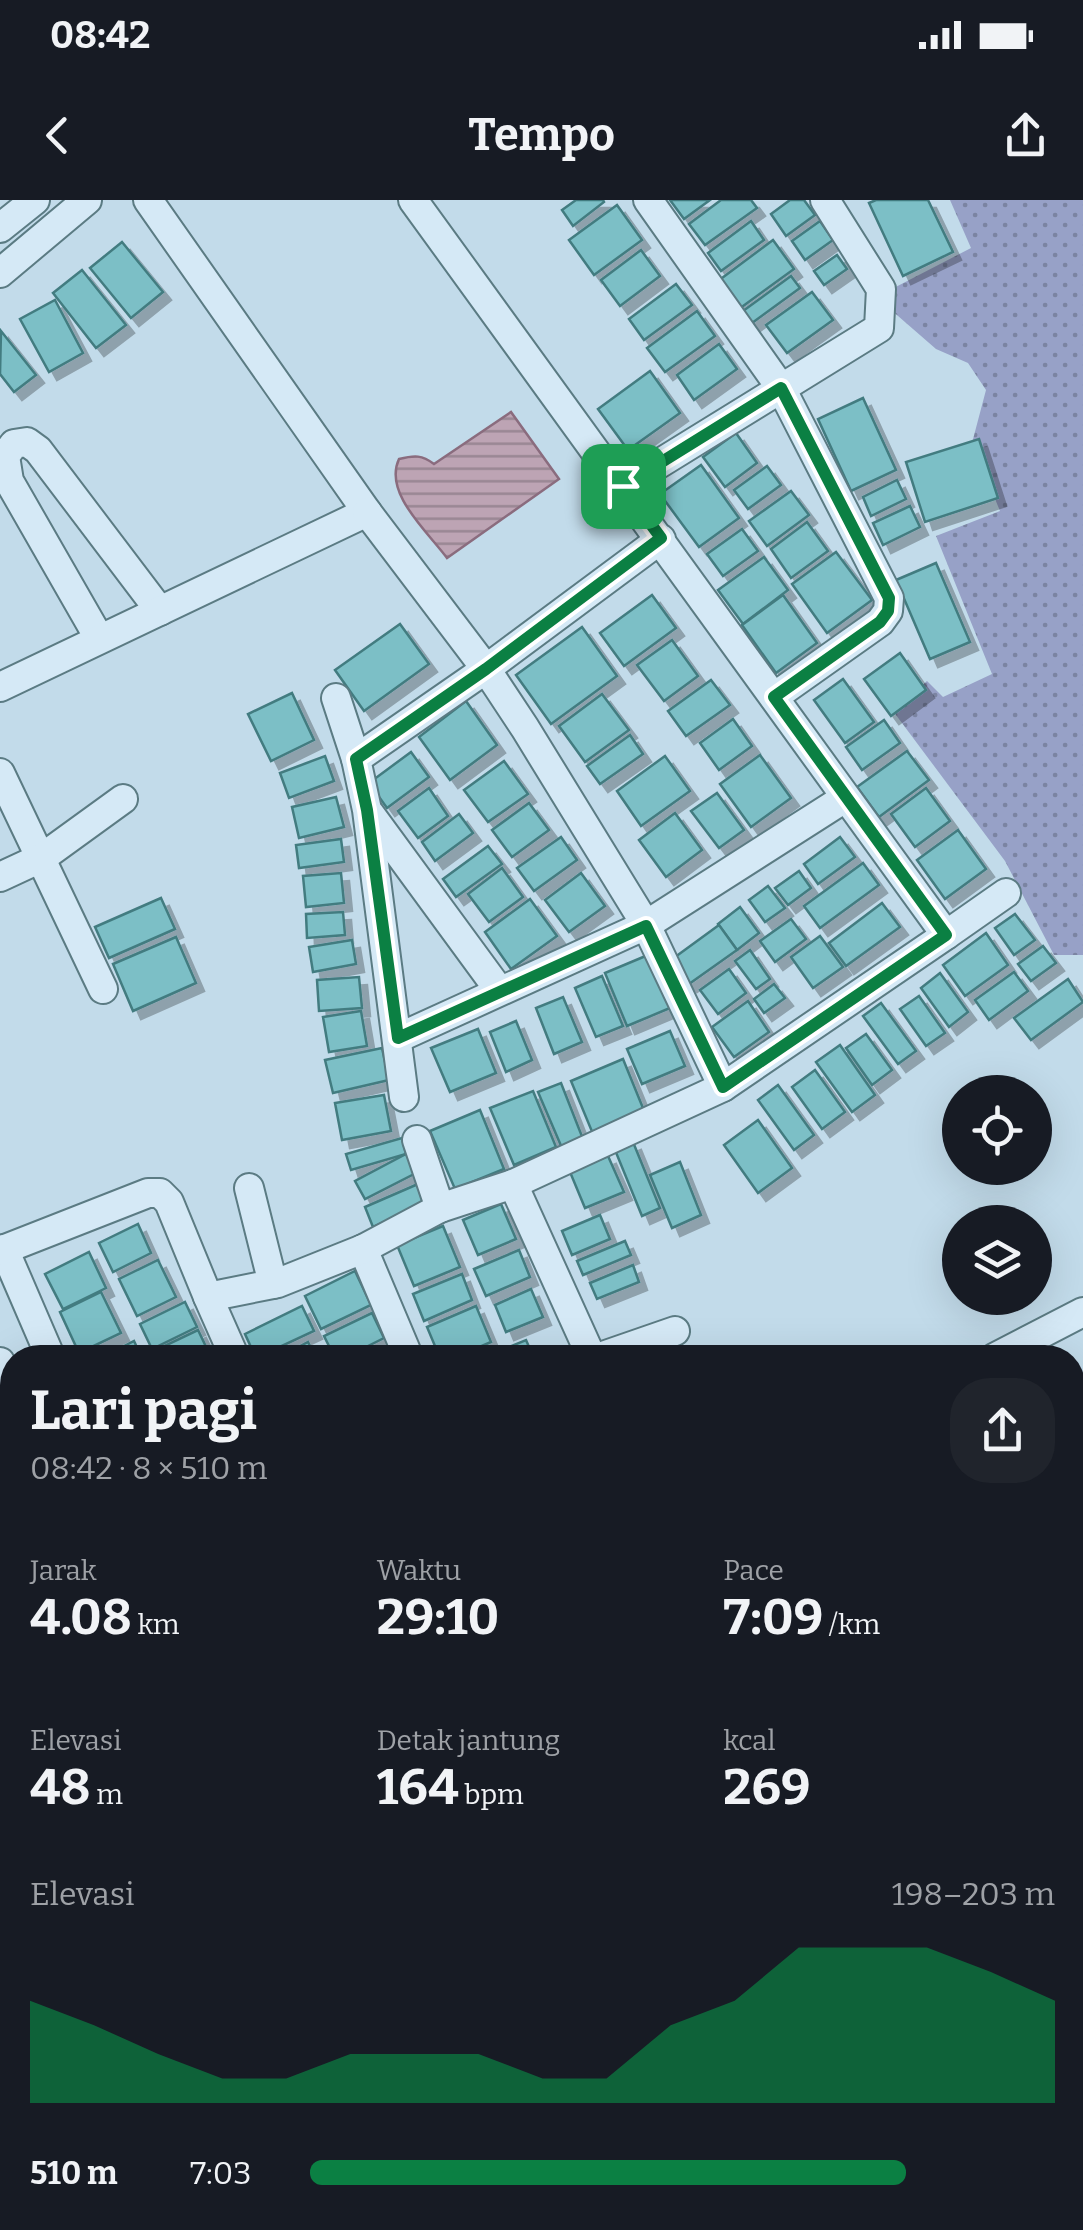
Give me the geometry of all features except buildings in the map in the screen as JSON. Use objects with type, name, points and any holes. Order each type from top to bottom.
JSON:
[{"type":"street","points":[[0,228],[35,200]]},
{"type":"street","points":[[0,273],[87,200]]},
{"type":"street","points":[[148,200],[367,512],[486,669],[646,926],[723,1087]]},
{"type":"street","points":[[413,200],[946,935]]},
{"type":"street","points":[[648,200],[781,388],[889,598],[888,611],[880,622],[774,697]]},
{"type":"street","points":[[623,486],[879,328],[880,289],[824,200]]},
{"type":"street","points":[[98,638],[10,481],[5,456],[14,444],[28,442],[38,450],[160,611]]},
{"type":"street","points":[[0,686],[367,512]]},
{"type":"street","points":[[356,759],[486,669],[661,538]]},
{"type":"street","points":[[336,698],[356,759],[367,810],[404,1096]]},
{"type":"street","points":[[0,773],[103,989]]},
{"type":"street","points":[[0,877],[42,857],[123,798]]},
{"type":"street","points":[[398,1038],[646,926],[844,798]]},
{"type":"street","points":[[367,810],[499,990]]},
{"type":"street","points":[[208,1297],[273,1284],[363,1249],[440,1208],[513,1184],[723,1087],[1006,892]]},
{"type":"street","points":[[417,1140],[440,1208]]},
{"type":"street","points":[[513,1184],[589,1345]]},
{"type":"street","points":[[249,1188],[273,1284]]},
{"type":"street","points":[[45,1345],[2,1250],[148,1193],[160,1193],[169,1202],[228,1345]]},
{"type":"street","points":[[363,1249],[403,1345]]},
{"type":"street","points":[[1019,1345],[1083,1312]]},
{"type":"street","points":[[634,1345],[675,1331]]},
{"type":"shaded area","points":[[950,200],[1083,200],[1083,955],[1054,955],[1005,861],[893,711],[927,681],[943,697],[992,674],[936,536],[1000,511],[972,443],[986,390],[968,363],[936,349],[890,309],[886,292],[971,248]]},
{"type":"shaded area","points":[[511,412],[559,479],[447,558],[402,498],[396,472],[399,459],[418,457],[434,464]]},
{"type":"route","points":[[781,388],[876,566],[889,598],[888,611],[880,622],[774,697],[946,935],[723,1087],[646,926],[398,1038],[367,810],[356,759],[486,669],[661,538],[623,486],[781,388]]}]
